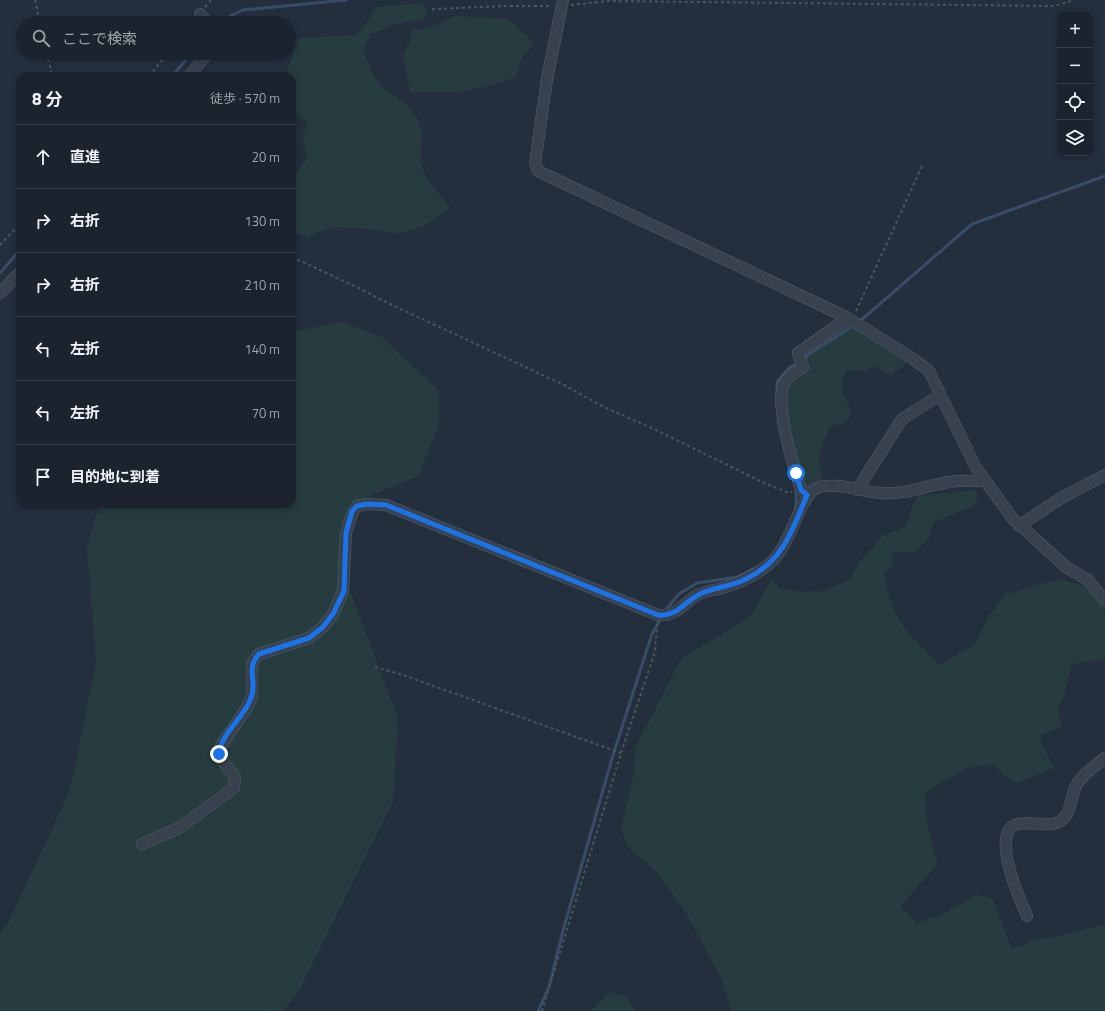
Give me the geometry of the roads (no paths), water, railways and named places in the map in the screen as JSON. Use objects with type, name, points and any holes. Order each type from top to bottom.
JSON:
[{"type":"street","points":[[562,3],[547,79],[535,163],[538,172],[850,320],[912,358],[929,371],[976,468],[1019,526],[1066,567],[1088,580],[1105,601]]},
{"type":"street","points":[[192,72],[202,60]]},
{"type":"street","points":[[0,293],[16,276]]},
{"type":"street","points":[[807,495],[801,490],[788,442],[781,404],[784,385],[790,376],[803,367],[798,353],[850,320]]},
{"type":"street","points":[[857,490],[902,419],[940,395]]},
{"type":"street","points":[[1019,526],[1060,498],[1105,475]]},
{"type":"street","points":[[142,844],[178,828],[234,788],[236,777],[221,759],[220,747],[246,709],[252,697],[252,665],[259,654],[309,638],[323,627],[333,614],[344,591],[346,533],[352,511],[357,506],[367,504],[386,505],[658,615],[672,614],[685,606],[694,597],[705,592],[746,580],[771,563],[782,550],[789,537],[807,495],[817,488],[841,486],[857,490],[897,494],[950,482],[985,482]]},
{"type":"street","points":[[1027,916],[1006,858],[1007,840],[1010,829],[1015,824],[1054,823],[1062,820],[1066,816],[1080,779],[1105,758]]},
{"type":"waterway","points":[[230,16],[243,10],[346,0]]},
{"type":"waterway","points":[[175,72],[186,60]]},
{"type":"waterway","points":[[859,322],[972,224],[1105,176]]},
{"type":"waterway","points":[[0,273],[16,255]]},
{"type":"waterway","points":[[802,359],[854,325]]},
{"type":"waterway","points":[[777,404],[777,382],[789,368],[798,363]]},
{"type":"waterway","points":[[796,489],[796,507]]},
{"type":"waterway","points":[[664,612],[679,594],[697,583],[737,577],[757,567]]},
{"type":"waterway","points":[[538,1011],[549,987],[562,934],[613,755],[652,634],[661,618]]}]
